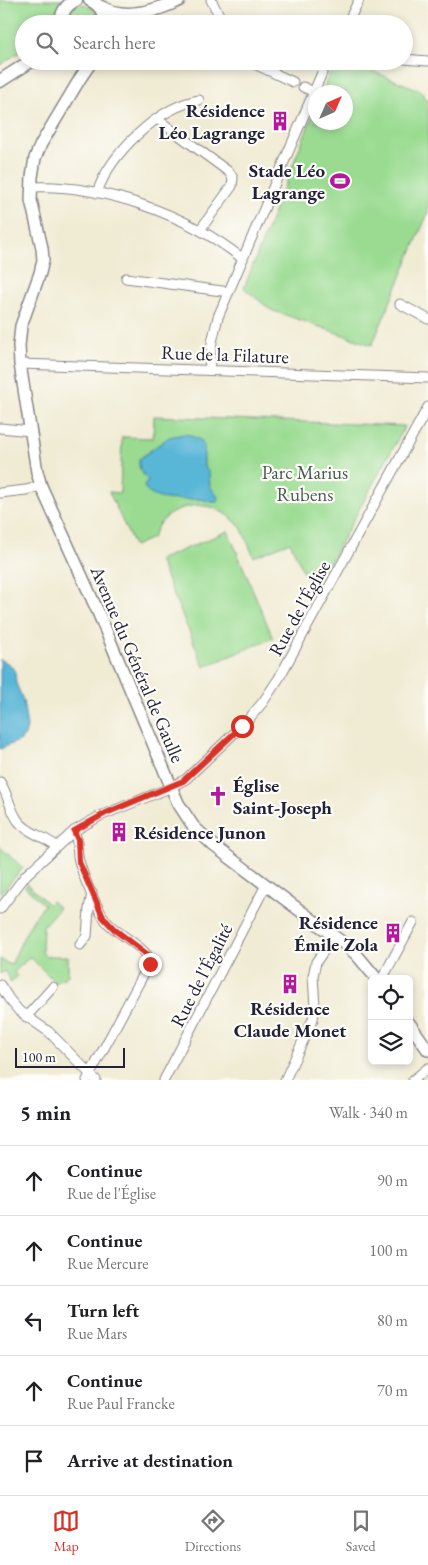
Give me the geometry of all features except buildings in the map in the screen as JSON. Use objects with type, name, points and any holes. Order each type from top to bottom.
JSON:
[{"type":"main road","points":[[63,15],[66,7],[76,0]]},
{"type":"main road","points":[[95,4],[114,13],[135,13],[158,9],[180,0]]},
{"type":"main road","points":[[154,15],[180,0]]},
{"type":"main road","points":[[95,4],[104,15]]},
{"type":"main road","points":[[0,72],[15,63]]},
{"type":"main road","points":[[0,80],[16,70]]},
{"type":"street","points":[[211,0],[219,15]]},
{"type":"street","points":[[352,15],[359,0]]},
{"type":"street","points":[[413,60],[428,61]]},
{"type":"street","points":[[81,77],[84,70]]},
{"type":"street","points":[[81,77],[86,70]]},
{"type":"street","points":[[267,70],[293,82]]},
{"type":"street","points":[[317,85],[323,70]]},
{"type":"street","name":"Avenue du Général de Gaulle","points":[[81,77],[36,155],[32,208],[43,252],[42,264],[21,326],[19,346],[20,364],[41,486],[98,612],[171,787],[184,813],[196,830],[213,845],[334,936],[356,954],[374,975]]},
{"type":"street","points":[[304,87],[308,89]]},
{"type":"street","points":[[97,192],[118,156],[133,139],[157,119],[176,107],[199,100]]},
{"type":"street","points":[[209,370],[216,323],[308,106]]},
{"type":"street","points":[[157,119],[229,172],[233,178],[232,186],[200,230]]},
{"type":"street","points":[[35,186],[52,186],[97,192],[152,209],[200,230],[243,259]]},
{"type":"street","points":[[126,278],[229,292]]},
{"type":"street","points":[[400,304],[428,319]]},
{"type":"street","name":"Rue de la Filature","points":[[20,364],[428,378]]},
{"type":"street","name":"Rue de l'Église","points":[[0,909],[18,884],[74,831],[106,813],[186,779],[247,721],[279,678],[425,419],[428,407]]},
{"type":"street","points":[[0,428],[31,431]]},
{"type":"street","points":[[0,493],[41,486]]},
{"type":"street","points":[[0,782],[15,816],[21,824],[29,831],[56,846]]},
{"type":"street","points":[[0,985],[12,1003],[26,1017],[49,1032],[91,1078],[150,962],[147,954],[108,924],[98,908],[79,862],[78,840],[74,831]]},
{"type":"street","name":"Rue de l'Égalité","points":[[164,1080],[266,885]]},
{"type":"street","points":[[80,945],[87,936],[92,892]]},
{"type":"street","points":[[384,975],[413,922]]},
{"type":"street","points":[[285,1080],[313,1019],[315,1010],[314,976],[316,962],[334,936]]},
{"type":"street","points":[[26,1017],[53,987]]},
{"type":"street","points":[[413,1029],[428,1050]]},
{"type":"street","points":[[413,1080],[428,1068]]},
{"type":"green space","points":[[0,0],[64,0],[55,15],[15,15],[15,55],[0,65]]},
{"type":"green space","points":[[81,4],[89,6],[96,15],[69,15],[75,7]]},
{"type":"green space","name":"Stade Léo Lagrange","points":[[331,70],[370,70],[422,91],[425,98],[428,99],[428,213],[372,345],[271,310],[244,288],[308,127],[308,130],[353,130],[353,85],[325,85]]},
{"type":"green space","name":"Parc Marius Rubens","points":[[154,416],[405,426],[313,593],[290,542],[254,557],[241,527],[228,515],[212,507],[197,505],[182,508],[170,514],[159,524],[152,538],[134,546],[109,492],[120,493],[122,437],[153,438]]},
{"type":"green space","points":[[228,531],[273,638],[204,667],[159,560]]},
{"type":"green space","points":[[0,847],[23,868],[0,894]]},
{"type":"green space","points":[[27,884],[48,904],[51,901],[59,908],[43,926],[42,952],[46,956],[68,956],[68,975],[56,983],[30,957],[14,972],[17,977],[11,983],[5,971],[0,974],[0,959],[11,965],[29,926],[44,905],[25,887]]},
{"type":"water","points":[[184,434],[202,441],[204,446],[204,466],[209,473],[210,486],[218,497],[217,502],[201,499],[176,500],[160,498],[153,496],[144,486],[148,480],[140,471],[139,459],[169,437]]},
{"type":"water","points":[[0,659],[9,664],[15,671],[16,683],[23,700],[27,727],[25,735],[21,740],[0,749]]},
{"type":"place","name":"Résidence Léo Lagrange","points":[[280,121]]},
{"type":"place","name":"Stade Léo Lagrange","points":[[340,181]]},
{"type":"place","name":"Église Saint-Joseph","points":[[218,796]]},
{"type":"place","name":"Résidence Junon","points":[[119,832]]},
{"type":"place","name":"Résidence Émile Zola","points":[[393,933]]},
{"type":"place","name":"Résidence Claude Monet","points":[[290,984]]},
{"type":"route","points":[[150,964],[148,955],[108,924],[101,913],[79,862],[78,840],[74,831],[106,813],[177,785],[190,776],[242,726]]}]
